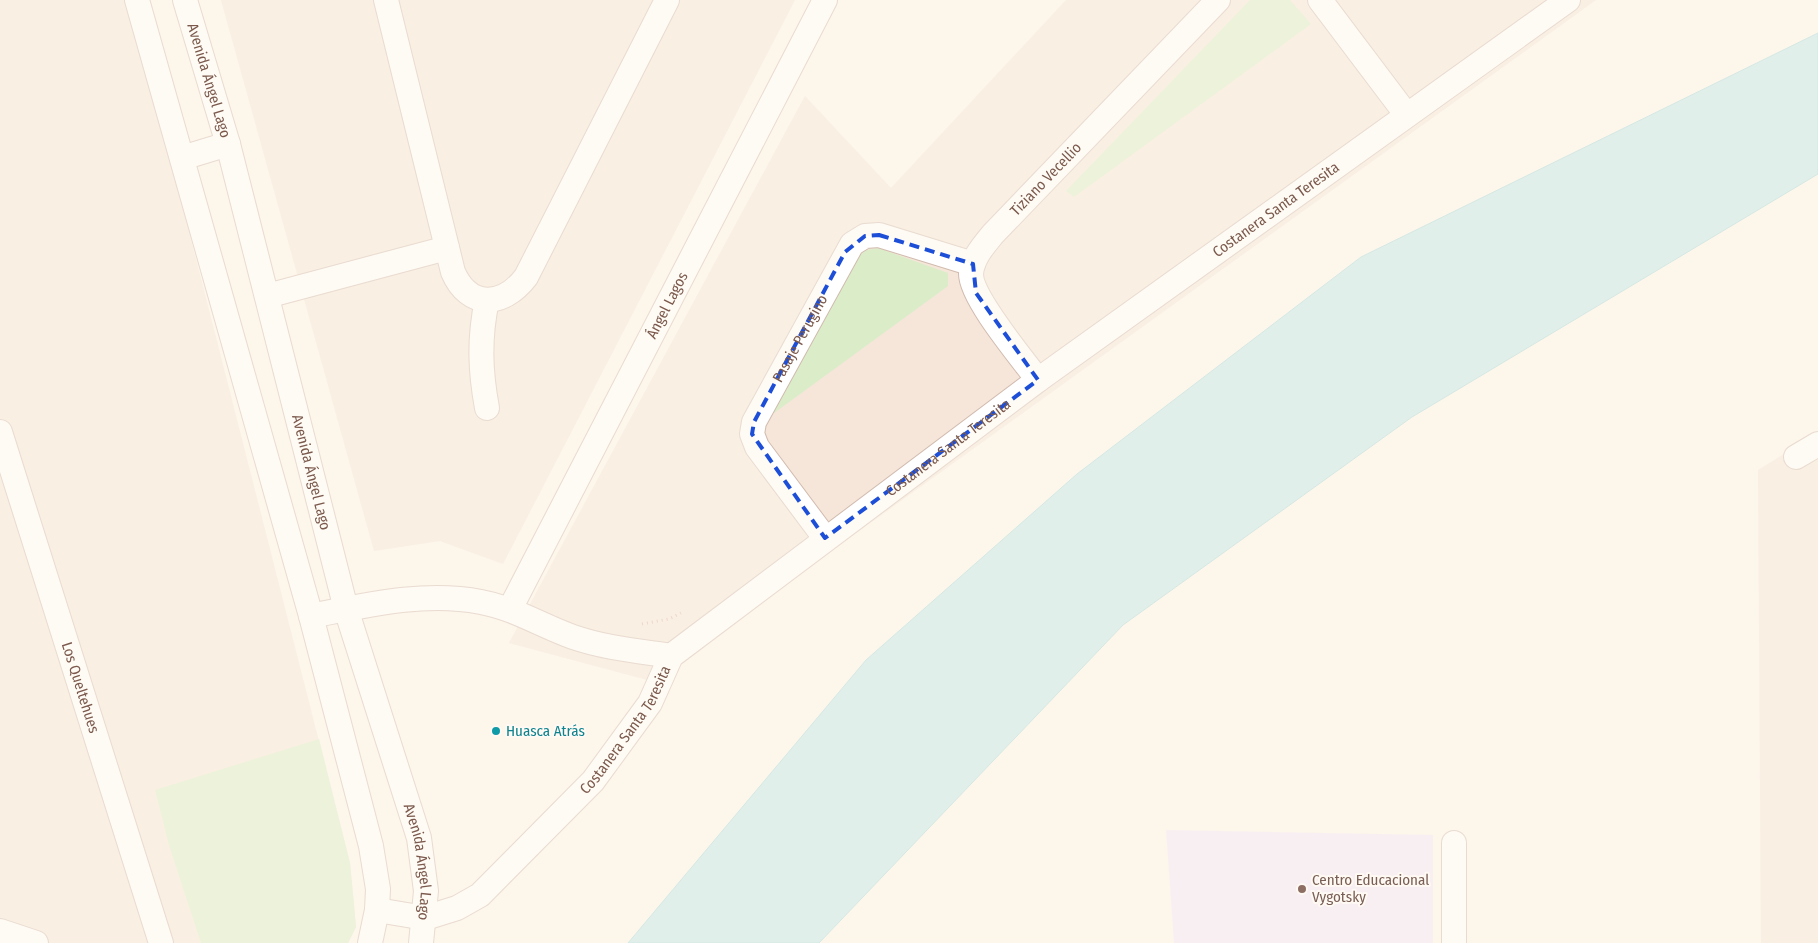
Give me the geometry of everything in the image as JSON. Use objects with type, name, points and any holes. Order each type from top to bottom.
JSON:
[{"type":"street","points":[[137,0],[311,616],[375,867],[377,910],[370,943]]},
{"type":"street","name":"Avenida Ángel Lago","points":[[185,0],[228,144],[346,609],[419,838],[424,864],[426,918],[421,943]]},
{"type":"street","points":[[386,0],[447,248],[458,282],[475,297],[487,300],[498,299],[510,294],[526,277],[667,0]]},
{"type":"street","name":"Ángel Lagos","points":[[510,609],[825,0]]},
{"type":"street","name":"Tiziano Vecellio","points":[[973,264],[981,248],[993,234],[1218,0]]},
{"type":"street","points":[[1320,0],[1406,114]]},
{"type":"street","name":"Costanera Santa Teresita","points":[[377,910],[426,918],[457,908],[480,895],[593,781],[650,703],[670,656],[1038,380],[1406,114],[1568,0]]},
{"type":"street","points":[[182,158],[228,144]]},
{"type":"street","name":"Pasaje Perugino","points":[[825,538],[757,447],[752,434],[754,422],[852,244],[865,236],[879,235],[973,264]]},
{"type":"street","points":[[267,296],[447,248]]},
{"type":"street","points":[[973,264],[971,274],[976,293],[1038,380]]},
{"type":"street","points":[[487,300],[481,332],[480,354],[487,408]]},
{"type":"street","name":"Los Queltehues","points":[[0,432],[161,943]]},
{"type":"street","points":[[1796,458],[1818,444]]},
{"type":"street","points":[[311,616],[397,600],[444,598],[481,602],[510,609],[575,638],[604,646],[670,656]]},
{"type":"street","points":[[1454,843],[1454,943]]},
{"type":"street","points":[[0,931],[36,943]]},
{"type":"highlighted area","points":[[879,235],[973,264],[976,293],[1038,380],[825,538],[752,434],[754,422],[845,252],[865,236]]},
{"type":"shaded area","points":[[0,0],[130,0],[350,863],[356,927],[348,943],[0,943]]},
{"type":"shaded area","points":[[221,0],[795,0],[503,564],[440,541],[374,551]]},
{"type":"shaded area","points":[[1066,0],[1596,0],[651,681],[509,643],[805,96],[891,188]]},
{"type":"shaded area","points":[[1818,433],[1818,943],[1761,943],[1758,470]]},
{"type":"shaded area","name":"Centro Educacional Vygotsky","points":[[1166,830],[1433,835],[1433,943],[1174,943]]},
{"type":"green space","points":[[1250,0],[1290,0],[1311,24],[1074,197],[1066,191]]},
{"type":"green space","points":[[878,248],[948,273],[948,286],[774,413],[770,408],[856,258],[866,250]]},
{"type":"green space","points":[[319,739],[350,863],[356,927],[348,943],[201,943],[169,845],[155,790]]},
{"type":"water","points":[[1818,33],[1818,174],[1412,417],[1123,625],[819,943],[628,943],[866,660],[1077,474],[1361,257]]},
{"type":"place","name":"Huasca Atrás","points":[[496,731]]},
{"type":"place","name":"Centro Educacional Vygotsky","points":[[1302,889]]}]
